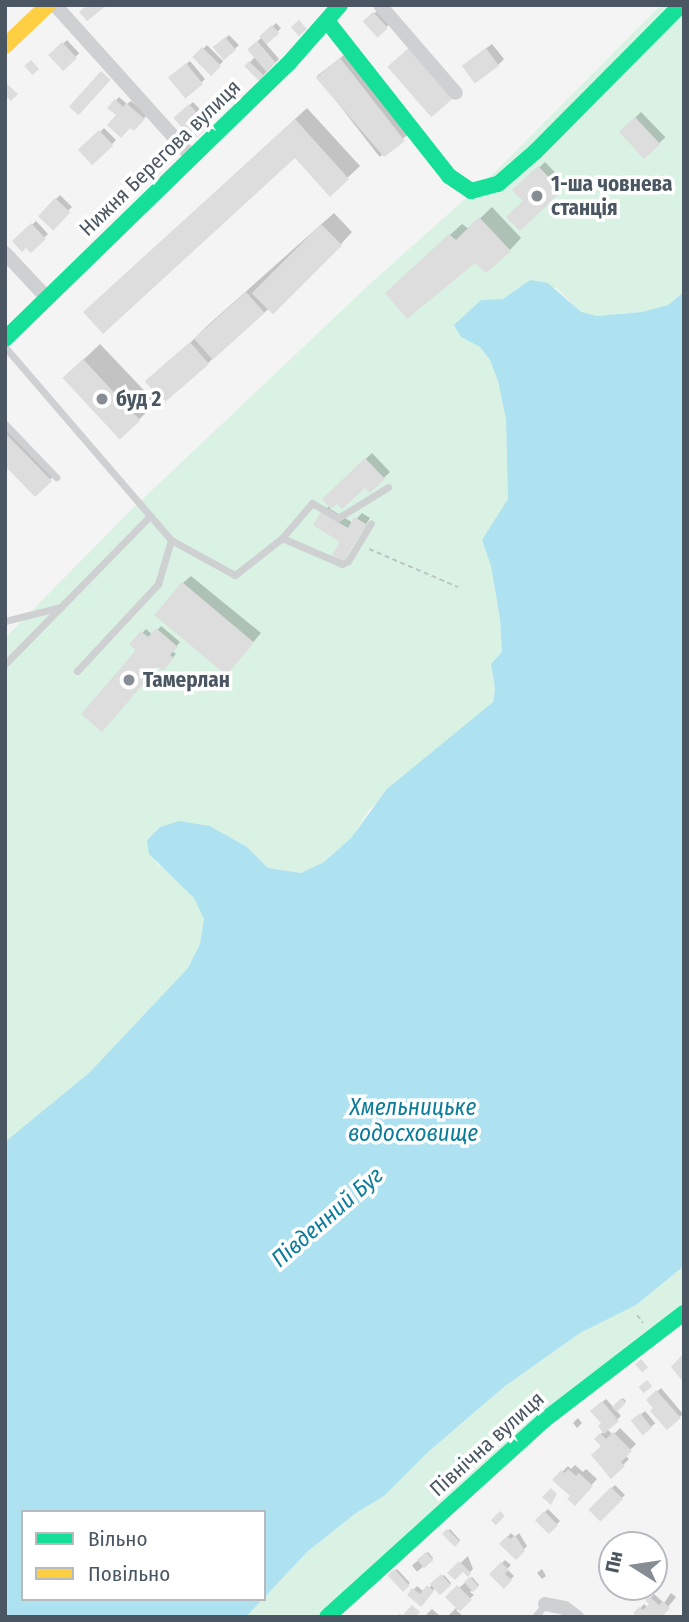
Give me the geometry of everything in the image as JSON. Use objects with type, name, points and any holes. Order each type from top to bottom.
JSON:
[{"type":"street","name":"Нижня Берегова вулиця","points":[[5,339],[289,63],[340,5]]},
{"type":"street","points":[[380,5],[456,93]]},
{"type":"street","points":[[327,21],[449,176],[471,191],[498,184],[526,160],[681,5]]},
{"type":"street","points":[[5,46],[59,7],[192,157]]},
{"type":"street","points":[[5,253],[46,297]]},
{"type":"street","name":"Північна вулиця","points":[[327,1617],[543,1421],[684,1313]]},
{"type":"street","points":[[545,1604],[565,1608],[577,1617]]},
{"type":"lane","points":[[5,347],[171,540],[236,575],[282,538],[312,503],[338,518],[388,488]]},
{"type":"lane","points":[[5,424],[56,477]]},
{"type":"lane","points":[[5,664],[150,516]]},
{"type":"lane","points":[[282,538],[342,564],[348,561],[371,523]]},
{"type":"lane","points":[[77,671],[158,584],[171,540]]},
{"type":"lane","points":[[5,621],[62,607]]},
{"type":"lane","points":[[535,1617],[545,1604]]},
{"type":"path","points":[[358,545],[458,587]]},
{"type":"green space","points":[[661,5],[684,5],[684,292],[668,305],[642,312],[597,316],[581,313],[558,289],[530,280],[503,299],[490,301],[461,337],[480,347],[490,360],[498,381],[506,419],[508,499],[482,541],[491,566],[500,619],[502,652],[492,674],[495,689],[493,702],[369,810],[351,838],[324,862],[301,873],[268,868],[247,847],[210,826],[179,822],[160,827],[147,840],[157,864],[173,875],[194,898],[204,919],[200,944],[188,968],[90,1072],[5,1142],[5,638],[131,510],[372,282],[492,175]]},
{"type":"green space","points":[[684,1266],[684,1305],[539,1416],[316,1617],[246,1617],[261,1601],[266,1601],[266,1596],[307,1552],[356,1513],[384,1496],[428,1452],[505,1386],[580,1333],[636,1305]]},
{"type":"water","name":"Хмельницьке водосховище","points":[[530,280],[548,283],[581,312],[597,316],[642,312],[668,305],[684,292],[684,1266],[636,1305],[580,1333],[505,1386],[428,1452],[384,1496],[356,1513],[307,1552],[266,1596],[266,1510],[21,1510],[21,1601],[261,1601],[246,1617],[5,1617],[5,1142],[90,1072],[188,968],[200,944],[204,919],[194,898],[149,854],[147,840],[160,827],[179,821],[210,826],[247,847],[268,868],[301,873],[324,862],[351,838],[387,789],[493,702],[495,689],[491,664],[502,652],[500,619],[491,566],[482,540],[508,499],[506,419],[498,381],[490,360],[480,347],[461,337],[454,325],[481,300],[503,299]]},
{"type":"building","points":[[88,5],[107,5],[87,21],[79,12]]},
{"type":"building","points":[[373,12],[388,28],[378,38],[363,22]]},
{"type":"building","points":[[299,20],[307,29],[299,36],[291,27]]},
{"type":"building","points":[[272,25],[279,33],[266,44],[259,36]]},
{"type":"building","points":[[225,37],[236,50],[224,60],[213,47]]},
{"type":"building","points":[[257,41],[276,63],[266,71],[247,50]]},
{"type":"building","points":[[62,42],[77,58],[63,71],[48,55]]},
{"type":"building","points":[[202,47],[221,66],[211,76],[192,57]]},
{"type":"building","points":[[410,47],[454,98],[431,117],[387,67]]},
{"type":"building","points":[[486,48],[499,66],[475,83],[462,66]]},
{"type":"building","points":[[340,58],[405,141],[384,157],[316,78]]},
{"type":"building","points":[[31,60],[39,69],[32,75],[24,66]]},
{"type":"building","points":[[249,61],[265,77],[260,82],[244,66]]},
{"type":"building","points":[[186,63],[203,84],[185,98],[168,77]]},
{"type":"building","points":[[101,71],[111,80],[79,115],[69,107]]},
{"type":"building","points":[[5,82],[18,94],[11,101],[5,95]]},
{"type":"building","points":[[115,99],[123,107],[126,103],[145,119],[134,131],[130,128],[121,138],[107,125],[116,115],[107,108]]},
{"type":"building","points":[[189,104],[209,126],[193,140],[173,118]]},
{"type":"building","points":[[635,117],[660,144],[644,159],[619,132]]},
{"type":"building","points":[[295,119],[349,179],[330,197],[295,158],[103,334],[83,312]]},
{"type":"building","points":[[99,130],[113,145],[92,165],[78,150]]},
{"type":"building","name":"1-ша човнева станція","points":[[538,166],[562,191],[520,231],[506,217],[523,201],[512,190]]},
{"type":"building","points":[[55,198],[70,212],[53,231],[38,216]]},
{"type":"building","points":[[479,217],[511,251],[486,273],[475,263],[407,319],[385,293],[449,234],[456,240]]},
{"type":"building","points":[[31,223],[46,239],[31,253],[26,248],[22,252],[12,241]]},
{"type":"building","points":[[321,224],[342,245],[273,315],[252,293]]},
{"type":"building","points":[[246,292],[265,313],[213,360],[194,339]]},
{"type":"building","points":[[190,342],[209,364],[164,403],[145,381]]},
{"type":"building","name":"буд 2","points":[[83,359],[140,420],[120,440],[63,378]]},
{"type":"building","points":[[5,433],[52,481],[35,497],[5,466]]},
{"type":"building","points":[[365,458],[385,479],[370,493],[365,488],[342,509],[337,504],[331,509],[322,499]]},
{"type":"building","points":[[321,512],[348,528],[354,517],[366,524],[343,562],[332,555],[340,542],[313,525]]},
{"type":"building","points":[[182,582],[254,642],[226,675],[154,615]]},
{"type":"building","points":[[156,628],[178,647],[170,655],[174,658],[163,671],[158,667],[102,732],[81,714],[136,650],[129,644],[141,631],[148,637]]},
{"type":"building","points":[[684,1353],[684,1383],[671,1367]]},
{"type":"building","points":[[641,1359],[648,1367],[642,1373],[635,1364]]},
{"type":"building","points":[[647,1380],[652,1386],[644,1393],[639,1387]]},
{"type":"building","points":[[656,1390],[681,1418],[667,1430],[650,1411],[653,1408],[646,1400]]},
{"type":"building","points":[[621,1398],[626,1403],[617,1412],[612,1407]]},
{"type":"building","points":[[602,1401],[619,1421],[604,1434],[598,1426],[601,1423],[590,1411]]},
{"type":"building","points":[[640,1413],[652,1428],[643,1435],[631,1421]]},
{"type":"building","points":[[613,1432],[632,1451],[621,1462],[625,1466],[611,1479],[591,1455],[601,1446],[594,1439],[600,1433],[606,1439]]},
{"type":"building","points":[[568,1469],[576,1476],[579,1473],[593,1486],[575,1506],[567,1499],[570,1496],[552,1480],[561,1470],[565,1473]]},
{"type":"building","points":[[611,1487],[623,1499],[600,1522],[588,1510]]},
{"type":"building","points":[[551,1488],[557,1494],[551,1505],[542,1497]]},
{"type":"building","points":[[500,1511],[505,1516],[496,1525],[491,1520]]},
{"type":"building","points":[[544,1511],[558,1525],[549,1534],[535,1520]]},
{"type":"building","points":[[447,1529],[460,1542],[455,1547],[442,1534]]},
{"type":"building","points":[[515,1535],[525,1551],[516,1560],[499,1544],[507,1536],[511,1539]]},
{"type":"building","points":[[426,1552],[433,1560],[424,1568],[417,1560]]},
{"type":"building","points":[[459,1561],[471,1573],[468,1577],[463,1572],[455,1580],[447,1573]]},
{"type":"building","points":[[501,1562],[509,1570],[505,1574],[512,1580],[504,1589],[489,1574]]},
{"type":"building","points":[[394,1569],[410,1586],[403,1592],[387,1575]]},
{"type":"building","points":[[441,1574],[451,1585],[440,1595],[430,1584]]},
{"type":"building","points":[[470,1577],[479,1587],[473,1592],[464,1582]]},
{"type":"building","points":[[427,1585],[434,1591],[421,1607],[407,1595],[412,1588],[420,1594]]},
{"type":"building","points":[[457,1585],[472,1600],[460,1612],[445,1597]]},
{"type":"building","points":[[646,1601],[655,1601],[659,1605],[663,1601],[670,1608],[662,1617],[637,1617],[633,1613],[639,1607],[643,1610],[649,1604]]},
{"type":"building","points":[[412,1605],[420,1612],[416,1617],[397,1617],[400,1613],[402,1616]]},
{"type":"traffic: fast","points":[[5,339],[289,63],[340,5]]},
{"type":"traffic: fast","points":[[327,21],[449,176],[471,191],[498,184],[535,152],[681,5]]},
{"type":"traffic: fast","points":[[327,1617],[543,1421],[684,1313]]},
{"type":"traffic: slow","points":[[5,46],[48,5]]},
{"type":"place","name":"1-ша човнева станція","points":[[537,196]]},
{"type":"place","name":"буд 2","points":[[102,399]]},
{"type":"place","name":"Тамерлан","points":[[129,680]]},
{"type":"water label","name":"Південний Буг","points":[[327,1217]]}]
